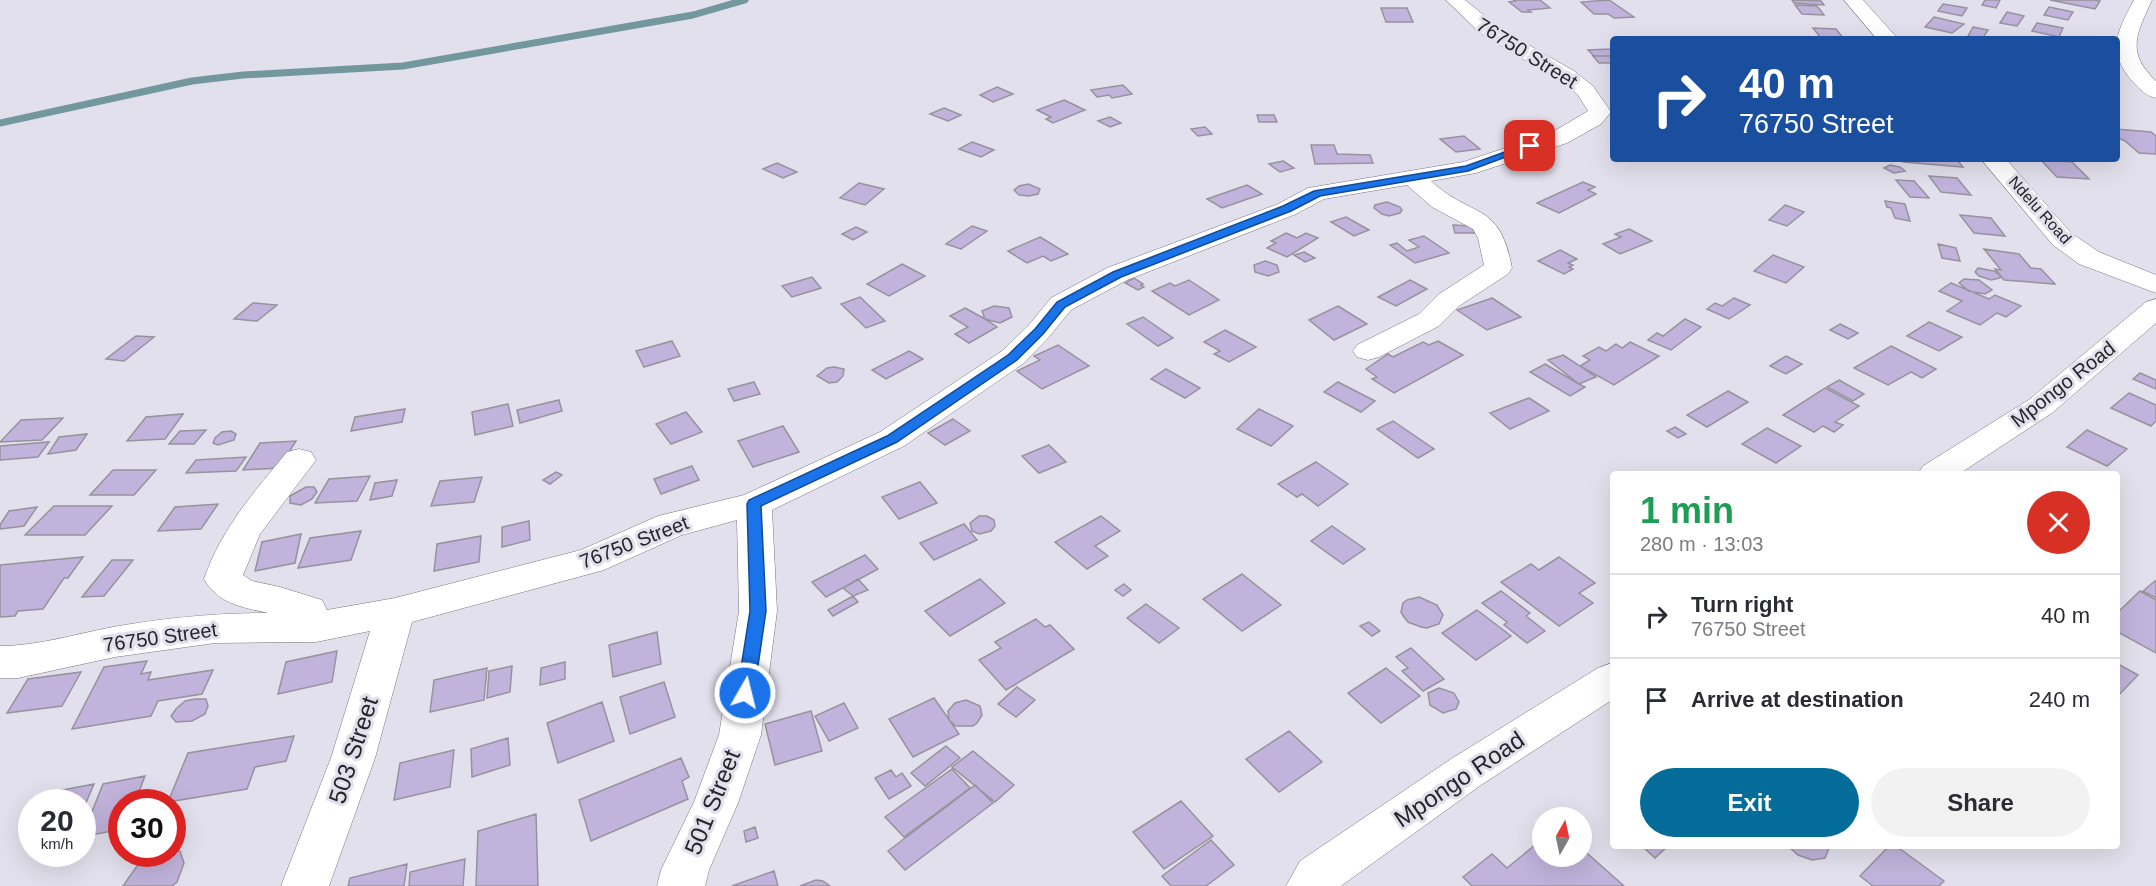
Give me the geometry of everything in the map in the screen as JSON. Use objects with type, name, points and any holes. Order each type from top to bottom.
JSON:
[{"type":"street","name":"76750 Street","points":[[0,662],[18,662],[115,642],[215,628],[316,627],[395,612],[591,561],[671,525],[754,504],[892,439],[1013,357],[1039,331],[1061,304],[1117,274],[1277,212],[1317,193],[1468,168],[1559,138],[1593,119],[1600,112],[1594,98],[1578,81],[1518,49],[1471,18],[1455,0]]},
{"type":"street","points":[[1853,0],[1876,12],[1887,36]]},
{"type":"street","points":[[2143,0],[2124,38],[2127,58],[2137,76],[2156,92]]},
{"type":"street","name":"Ndelu Road","points":[[1996,162],[2062,239],[2089,258],[2156,285]]},
{"type":"street","points":[[1368,351],[1429,320],[1449,300],[1498,268],[1493,237],[1480,220],[1440,201],[1412,177]]},
{"type":"street","name":"Mpongo Road","points":[[1940,471],[2041,406],[2156,308]]},
{"type":"street","points":[[299,460],[258,507],[229,555],[223,579],[241,593],[280,601],[308,610],[316,627]]},
{"type":"street","name":"501 Street","points":[[681,886],[685,870],[716,803],[740,735],[758,611],[754,504]]},
{"type":"street","name":"503 Street","points":[[305,886],[353,758],[395,612]]},
{"type":"street","name":"Mpongo Road","points":[[1310,886],[1317,876],[1466,772],[1610,680]]},
{"type":"building","points":[[1513,0],[1540,0],[1550,8],[1522,12],[1509,2],[1515,1]]},
{"type":"building","points":[[1609,0],[1634,17],[1614,18],[1608,14],[1594,14],[1581,2]]},
{"type":"building","points":[[1792,0],[1821,1],[1824,5],[1794,3]]},
{"type":"building","points":[[1985,0],[2000,0],[1996,8],[1982,5]]},
{"type":"building","points":[[2050,0],[2094,0],[2100,1],[2095,9]]},
{"type":"building","points":[[1943,4],[1967,8],[1962,16],[1938,11]]},
{"type":"building","points":[[1795,5],[1817,6],[1824,15],[1802,14]]},
{"type":"building","points":[[2049,7],[2073,12],[2068,20],[2044,15]]},
{"type":"building","points":[[1381,8],[1407,8],[1413,22],[1386,22]]},
{"type":"building","points":[[2007,12],[2024,16],[2017,26],[2000,23]]},
{"type":"building","points":[[1934,17],[1964,24],[1952,33],[1925,27]]},
{"type":"building","points":[[2037,23],[2063,28],[2059,36],[2032,31]]},
{"type":"building","points":[[1973,27],[1988,30],[1984,36],[1968,36]]},
{"type":"building","points":[[1813,28],[1836,29],[1842,36],[1819,36]]},
{"type":"building","points":[[1610,49],[1610,56],[1594,56],[1588,50]]},
{"type":"building","points":[[1593,56],[1610,56],[1610,63],[1599,63]]},
{"type":"building","points":[[1123,85],[1132,94],[1112,98],[1109,95],[1097,97],[1091,90]]},
{"type":"building","points":[[997,87],[1013,94],[993,102],[980,95]]},
{"type":"building","points":[[1064,100],[1085,110],[1053,123],[1046,119],[1051,117],[1037,110]]},
{"type":"building","points":[[944,108],[961,115],[948,121],[930,114]]},
{"type":"building","points":[[1257,115],[1274,115],[1277,122],[1259,122]]},
{"type":"building","points":[[1110,117],[1121,123],[1110,127],[1098,121]]},
{"type":"building","points":[[1205,127],[1212,134],[1198,136],[1191,129]]},
{"type":"building","points":[[2120,129],[2151,132],[2156,136],[2156,154],[2139,153],[2120,139]]},
{"type":"building","points":[[1464,136],[1480,149],[1456,152],[1440,139]]},
{"type":"building","points":[[972,142],[994,150],[981,157],[959,149]]},
{"type":"building","points":[[1311,145],[1334,145],[1337,154],[1370,155],[1373,163],[1315,164]]},
{"type":"building","points":[[1283,161],[1294,168],[1280,172],[1269,164]]},
{"type":"building","points":[[1903,162],[1959,162],[1963,167]]},
{"type":"building","points":[[2043,162],[2072,162],[2089,179],[2057,177]]},
{"type":"building","points":[[777,163],[797,172],[783,178],[763,169]]},
{"type":"building","points":[[1890,165],[1900,167],[1905,171],[1894,173],[1884,168]]},
{"type":"building","points":[[1929,176],[1957,178],[1971,195],[1941,192]]},
{"type":"building","points":[[1896,180],[1914,181],[1929,198],[1910,197]]},
{"type":"building","points":[[1583,182],[1595,187],[1588,190],[1596,194],[1559,213],[1537,203]]},
{"type":"building","points":[[859,183],[884,189],[865,205],[840,198]]},
{"type":"building","points":[[1028,184],[1040,189],[1038,194],[1019,195],[1014,190],[1019,186]]},
{"type":"building","points":[[1247,185],[1262,194],[1222,208],[1207,199]]},
{"type":"building","points":[[1885,201],[1905,204],[1910,221],[1895,218]]},
{"type":"building","points":[[1387,202],[1400,207],[1402,210],[1400,213],[1389,216],[1374,208],[1375,205]]},
{"type":"building","points":[[1785,205],[1804,212],[1787,226],[1769,220]]},
{"type":"building","points":[[1960,215],[1991,218],[2005,236],[1974,233]]},
{"type":"building","points":[[1346,217],[1369,230],[1354,236],[1331,222]]},
{"type":"building","points":[[1453,225],[1472,226],[1475,233],[1455,233]]},
{"type":"building","points":[[972,226],[987,231],[961,249],[946,244]]},
{"type":"building","points":[[856,227],[867,232],[853,240],[842,234]]},
{"type":"building","points":[[1629,229],[1652,241],[1620,254],[1603,244],[1621,237],[1615,234]]},
{"type":"building","points":[[1286,233],[1297,238],[1306,233],[1318,238],[1287,257],[1267,248],[1276,243],[1271,241]]},
{"type":"building","points":[[1424,236],[1449,253],[1415,263],[1390,245],[1397,243],[1407,251],[1419,247],[1409,240]]},
{"type":"building","points":[[1040,237],[1068,254],[1051,261],[1043,256],[1027,263],[1008,251]]},
{"type":"building","points":[[1938,244],[1956,248],[1960,261],[1942,258]]},
{"type":"building","points":[[1984,249],[2019,254],[2031,268],[2041,269],[2055,284],[2004,280],[1995,269],[2001,270]]},
{"type":"building","points":[[1560,250],[1577,259],[1568,263],[1573,265],[1569,267],[1573,269],[1564,274],[1538,261]]},
{"type":"building","points":[[1304,252],[1315,258],[1305,262],[1294,255]]},
{"type":"building","points":[[1773,255],[1804,267],[1786,283],[1754,271]]},
{"type":"building","points":[[1265,261],[1277,265],[1279,272],[1268,276],[1255,272],[1254,265]]},
{"type":"building","points":[[902,264],[925,276],[889,296],[867,284]]},
{"type":"building","points":[[1978,268],[1994,271],[2000,275],[2000,278],[1991,280],[1979,276],[1975,272]]},
{"type":"building","points":[[812,277],[821,288],[792,297],[782,286]]},
{"type":"building","points":[[1134,278],[1144,287],[1138,290],[1125,283]]},
{"type":"building","points":[[1964,279],[1979,280],[1992,290],[1985,294],[1969,291],[1959,283]]},
{"type":"building","points":[[1189,280],[1219,300],[1189,315],[1152,291],[1170,283],[1175,286]]},
{"type":"building","points":[[1410,280],[1427,289],[1396,306],[1378,297]]},
{"type":"building","points":[[1951,283],[1989,299],[1995,295],[2021,306],[2006,317],[1997,313],[1980,325],[1947,311],[1962,301],[1939,291]]},
{"type":"building","points":[[860,297],[885,321],[866,328],[841,304]]},
{"type":"building","points":[[1492,298],[1521,317],[1487,330],[1457,310]]},
{"type":"building","points":[[1734,298],[1750,305],[1729,319],[1707,309],[1715,303],[1722,306]]},
{"type":"building","points":[[253,303],[277,305],[257,321],[234,319]]},
{"type":"building","points":[[994,306],[1009,308],[1012,317],[1000,323],[985,319],[982,311]]},
{"type":"building","points":[[1338,306],[1367,324],[1334,340],[1309,320]]},
{"type":"building","points":[[965,308],[997,327],[969,343],[955,334],[968,327],[950,316]]},
{"type":"building","points":[[1143,317],[1173,338],[1158,346],[1127,324]]},
{"type":"building","points":[[1685,319],[1701,327],[1671,350],[1648,340],[1657,333],[1663,336]]},
{"type":"building","points":[[1929,322],[1962,337],[1939,351],[1907,336]]},
{"type":"building","points":[[1840,324],[1858,333],[1848,339],[1830,330]]},
{"type":"building","points":[[1225,330],[1256,347],[1229,362],[1214,354],[1220,351],[1204,342]]},
{"type":"building","points":[[136,336],[154,337],[124,361],[106,359]]},
{"type":"building","points":[[672,341],[680,356],[644,367],[636,351]]},
{"type":"building","points":[[1438,341],[1463,355],[1394,393],[1372,379],[1377,377],[1366,369],[1388,354],[1393,357],[1423,342],[1429,345]]},
{"type":"building","points":[[1630,342],[1659,356],[1614,385],[1580,366],[1590,360],[1583,356],[1599,347],[1606,351],[1616,344],[1622,348]]},
{"type":"building","points":[[1058,345],[1089,366],[1042,389],[1017,371],[1040,360],[1034,356]]},
{"type":"building","points":[[1891,346],[1936,369],[1922,378],[1911,372],[1888,385],[1854,368]]},
{"type":"building","points":[[909,351],[923,359],[886,379],[872,370]]},
{"type":"building","points":[[1563,355],[1596,377],[1579,384],[1548,360]]},
{"type":"building","points":[[1786,356],[1802,364],[1786,374],[1770,366]]},
{"type":"building","points":[[1545,364],[1585,387],[1570,396],[1530,372]]},
{"type":"building","points":[[827,368],[844,369],[843,376],[837,382],[829,383],[817,376]]},
{"type":"building","points":[[1166,369],[1200,388],[1185,398],[1151,379]]},
{"type":"building","points":[[2140,373],[2156,380],[2156,389],[2133,379]]},
{"type":"building","points":[[1839,380],[1864,394],[1853,401],[1827,387]]},
{"type":"building","points":[[754,382],[760,394],[734,401],[728,389]]},
{"type":"building","points":[[1338,382],[1375,401],[1361,412],[1324,392]]},
{"type":"building","points":[[1825,388],[1859,406],[1835,422],[1843,425],[1834,432],[1823,426],[1814,432],[1783,415]]},
{"type":"building","points":[[1728,391],[1748,402],[1707,427],[1687,415]]},
{"type":"building","points":[[2129,393],[2156,405],[2156,421],[2151,426],[2111,408]]},
{"type":"building","points":[[1529,398],[1549,411],[1510,429],[1490,413]]},
{"type":"building","points":[[559,400],[562,411],[520,423],[517,410]]},
{"type":"building","points":[[508,404],[513,426],[475,435],[472,412]]},
{"type":"building","points":[[405,409],[402,422],[351,431],[355,417]]},
{"type":"building","points":[[1259,409],[1293,426],[1271,446],[1237,429]]},
{"type":"building","points":[[686,412],[702,432],[671,444],[656,424]]},
{"type":"building","points":[[183,414],[165,439],[127,441],[146,417]]},
{"type":"building","points":[[63,418],[42,440],[0,442],[21,420]]},
{"type":"building","points":[[953,419],[970,431],[945,445],[928,433]]},
{"type":"building","points":[[1393,421],[1434,449],[1418,458],[1377,429]]},
{"type":"building","points":[[783,426],[799,452],[753,467],[738,441]]},
{"type":"building","points":[[1675,427],[1686,434],[1678,438],[1667,431]]},
{"type":"building","points":[[1767,428],[1801,446],[1776,463],[1742,444]]},
{"type":"building","points":[[206,430],[194,444],[169,444],[180,431]]},
{"type":"building","points":[[2087,430],[2127,449],[2107,466],[2067,447]]},
{"type":"building","points":[[231,431],[236,434],[234,440],[218,445],[213,443],[222,432]]},
{"type":"building","points":[[87,434],[76,450],[48,454],[59,437]]},
{"type":"building","points":[[296,441],[279,468],[243,470],[260,443]]},
{"type":"building","points":[[49,442],[38,457],[0,460],[0,446]]},
{"type":"building","points":[[1049,445],[1066,462],[1039,473],[1022,456]]},
{"type":"building","points":[[246,457],[236,471],[186,473],[196,460]]},
{"type":"building","points":[[1316,462],[1348,484],[1318,506],[1302,494],[1297,497],[1278,484]]},
{"type":"building","points":[[692,466],[699,480],[661,494],[654,479]]},
{"type":"building","points":[[113,470],[156,470],[134,495],[90,495]]},
{"type":"building","points":[[556,472],[562,475],[550,484],[543,480]]},
{"type":"building","points":[[370,476],[357,501],[315,503],[329,479]]},
{"type":"building","points":[[482,477],[474,502],[431,506],[440,481]]},
{"type":"building","points":[[397,480],[392,496],[370,500],[375,483]]},
{"type":"building","points":[[920,482],[937,503],[899,519],[882,497]]},
{"type":"building","points":[[306,487],[314,487],[317,492],[312,499],[301,505],[290,503],[290,496]]},
{"type":"building","points":[[218,504],[201,529],[158,531],[175,507]]},
{"type":"building","points":[[54,506],[112,506],[85,535],[25,535]]},
{"type":"building","points":[[37,507],[24,526],[0,529],[9,511]]},
{"type":"building","points":[[979,516],[987,516],[994,520],[995,526],[991,531],[979,534],[972,531],[970,523]]},
{"type":"building","points":[[1101,516],[1120,531],[1095,546],[1108,556],[1087,569],[1055,542]]},
{"type":"building","points":[[529,521],[530,540],[502,547],[502,527]]},
{"type":"building","points":[[964,524],[977,540],[934,560],[920,543]]},
{"type":"building","points":[[1332,526],[1365,549],[1343,564],[1311,541]]},
{"type":"building","points":[[361,531],[351,560],[298,568],[310,538]]},
{"type":"building","points":[[301,534],[295,563],[255,571],[262,542]]},
{"type":"building","points":[[481,536],[479,562],[434,571],[437,544]]},
{"type":"building","points":[[865,555],[878,569],[826,597],[812,582]]},
{"type":"building","points":[[83,557],[68,578],[64,578],[43,609],[18,611],[15,616],[0,617],[0,565]]},
{"type":"building","points":[[1559,557],[1595,583],[1579,593],[1593,603],[1559,626],[1501,582],[1531,564],[1539,570]]},
{"type":"building","points":[[112,560],[133,560],[104,596],[82,597]]},
{"type":"building","points":[[1242,574],[1281,605],[1242,631],[1203,599]]},
{"type":"building","points":[[858,579],[868,590],[853,596],[843,588]]},
{"type":"building","points":[[980,579],[1005,603],[950,636],[925,611]]},
{"type":"building","points":[[2156,581],[2156,598],[2143,591]]},
{"type":"building","points":[[1124,584],[1131,590],[1123,596],[1115,590]]},
{"type":"building","points":[[1501,591],[1530,613],[1526,616],[1545,631],[1527,643],[1504,625],[1507,622],[1482,603]]},
{"type":"building","points":[[2140,591],[2156,600],[2156,653],[2120,633],[2120,610]]},
{"type":"building","points":[[853,596],[858,602],[833,616],[828,610]]},
{"type":"building","points":[[1419,597],[1437,605],[1443,615],[1439,624],[1427,628],[1421,627],[1408,622],[1404,617],[1401,612],[1403,603]]},
{"type":"building","points":[[1146,604],[1179,628],[1159,643],[1127,618]]},
{"type":"building","points":[[1477,610],[1511,636],[1476,660],[1442,633]]},
{"type":"building","points":[[1036,619],[1045,627],[1050,625],[1074,649],[1006,690],[979,660],[1001,648],[995,642]]},
{"type":"building","points":[[1369,622],[1380,631],[1372,636],[1360,626]]},
{"type":"building","points":[[657,632],[661,664],[613,677],[609,645]]},
{"type":"building","points":[[1411,648],[1444,679],[1423,691],[1402,671],[1408,668],[1396,657]]},
{"type":"building","points":[[337,651],[332,682],[278,694],[286,662]]},
{"type":"building","points":[[147,661],[141,674],[151,672],[148,680],[213,670],[202,694],[158,701],[151,716],[72,729],[104,667]]},
{"type":"building","points":[[565,662],[565,679],[540,685],[541,668]]},
{"type":"building","points":[[2120,665],[2138,675],[2120,694]]},
{"type":"building","points":[[512,666],[510,692],[487,698],[489,671]]},
{"type":"building","points":[[487,668],[484,700],[430,712],[434,680]]},
{"type":"building","points":[[1386,668],[1420,696],[1381,723],[1348,693]]},
{"type":"building","points":[[81,672],[62,706],[7,713],[28,679]]},
{"type":"building","points":[[664,682],[675,717],[630,734],[620,697]]},
{"type":"building","points":[[1017,687],[1035,700],[1016,717],[998,704]]},
{"type":"building","points":[[1439,688],[1454,693],[1459,702],[1456,709],[1443,713],[1430,705],[1428,693]]},
{"type":"building","points":[[934,698],[959,734],[913,757],[889,719]]},
{"type":"building","points":[[206,699],[208,706],[205,714],[192,721],[176,722],[171,716],[176,709],[185,701]]},
{"type":"building","points":[[966,700],[980,706],[982,715],[973,726],[956,726],[949,720],[948,711],[955,703]]},
{"type":"building","points":[[602,702],[614,741],[558,763],[547,723]]},
{"type":"building","points":[[844,703],[858,728],[829,741],[815,716]]},
{"type":"building","points":[[811,711],[822,751],[775,765],[765,724]]},
{"type":"building","points":[[1289,731],[1322,762],[1279,792],[1246,759]]},
{"type":"building","points":[[294,736],[286,761],[255,767],[247,789],[186,799],[186,789],[173,789],[188,753]]},
{"type":"building","points":[[508,738],[510,765],[472,777],[471,749]]},
{"type":"building","points":[[946,746],[960,758],[925,786],[911,773]]},
{"type":"building","points":[[454,750],[450,787],[394,800],[400,763]]},
{"type":"building","points":[[973,751],[1014,785],[995,802],[952,767]]},
{"type":"building","points":[[681,758],[689,777],[682,781],[688,799],[591,841],[579,800]]},
{"type":"building","points":[[952,769],[970,788],[904,837],[885,817]]},
{"type":"building","points":[[891,770],[896,777],[902,773],[911,786],[889,799],[875,778]]},
{"type":"building","points":[[145,776],[140,789],[108,789],[108,832],[96,834],[96,802],[103,784]]},
{"type":"building","points":[[94,784],[92,789],[68,789]]},
{"type":"building","points":[[975,785],[993,803],[905,870],[888,851]]},
{"type":"building","points":[[1181,801],[1213,836],[1164,869],[1133,832]]},
{"type":"building","points":[[536,814],[538,886],[476,886],[478,831]]},
{"type":"building","points":[[755,827],[758,838],[746,842],[744,831]]},
{"type":"building","points":[[1211,840],[1234,865],[1206,886],[1171,886],[1162,876]]},
{"type":"building","points":[[1532,847],[1532,867],[1592,867],[1592,858],[1624,886],[1472,886],[1463,877],[1492,854],[1507,868]]},
{"type":"building","points":[[1645,849],[1665,849],[1655,858]]},
{"type":"building","points":[[1791,849],[1829,849],[1825,858],[1812,860],[1798,855]]},
{"type":"building","points":[[1886,849],[1900,849],[1944,881],[1939,886],[1873,886],[1860,876]]},
{"type":"building","points":[[465,859],[463,886],[409,886],[410,872]]},
{"type":"building","points":[[407,864],[404,886],[348,886],[350,878]]},
{"type":"building","points":[[136,867],[183,867],[177,882],[172,886],[123,886]]},
{"type":"building","points":[[774,871],[778,886],[732,886]]},
{"type":"building","points":[[816,880],[823,881],[830,886],[800,886]]},
{"type":"waterway","points":[[0,123],[192,81],[243,75],[403,66],[693,15],[745,0]]},
{"type":"route","points":[[745,693],[758,611],[754,504],[892,439],[1013,357],[1039,331],[1061,304],[1117,274],[1287,208],[1317,193],[1353,185],[1468,168],[1530,146]]}]
